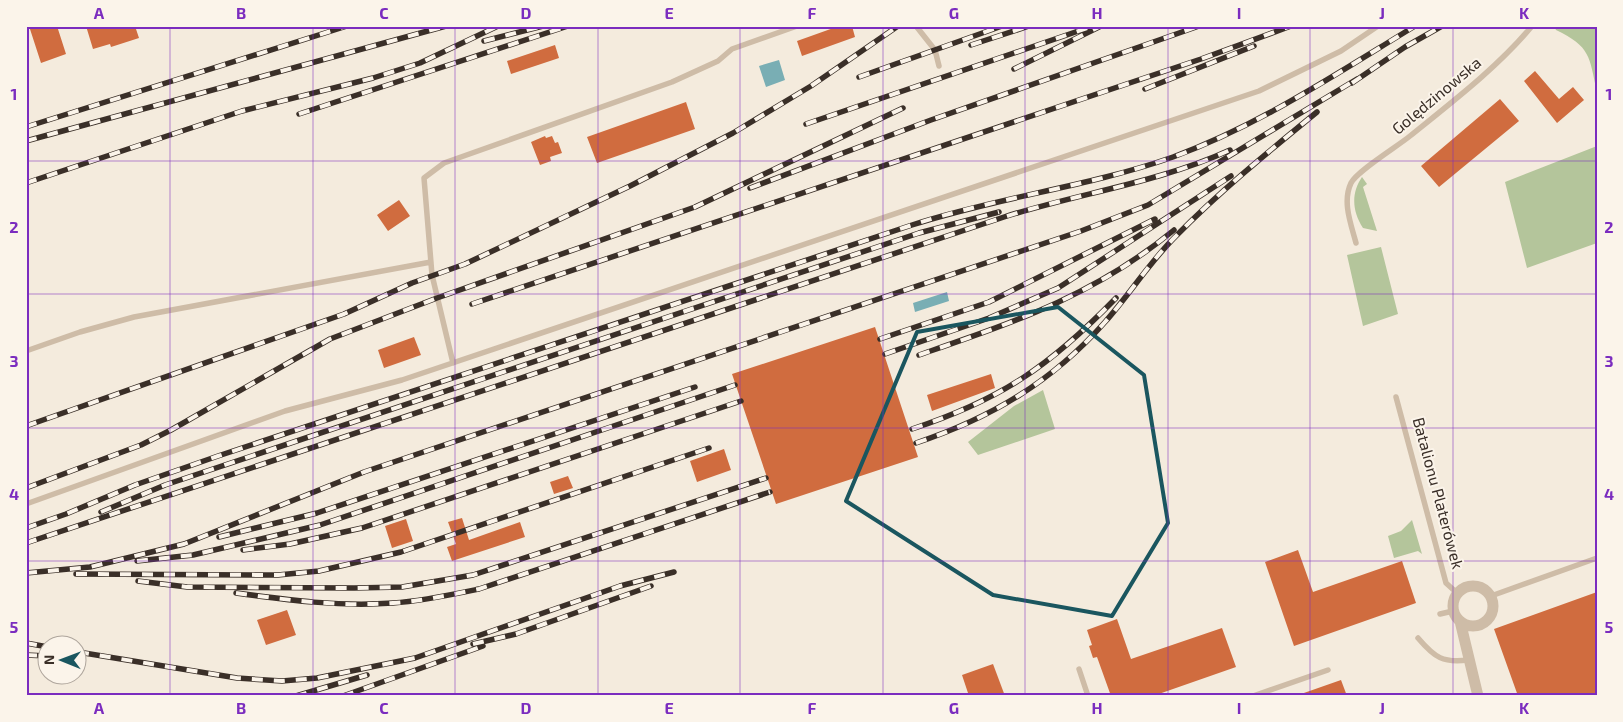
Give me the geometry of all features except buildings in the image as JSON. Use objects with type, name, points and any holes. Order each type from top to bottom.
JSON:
[{"type":"street","name":"Batalionu Platerówek","points":[[1478,696],[1457,616],[1452,605],[1457,593],[1462,588],[1475,585],[1487,591],[1491,596]]},
{"type":"street","points":[[1457,616],[1472,626],[1485,622],[1492,610],[1491,596]]},
{"type":"lane","points":[[453,363],[432,276],[424,178],[444,163],[672,82],[718,61],[732,49],[797,26]]},
{"type":"lane","points":[[916,26],[935,50],[939,66]]},
{"type":"lane","points":[[26,504],[285,412],[402,380],[1258,91],[1341,51],[1378,26]]},
{"type":"lane","name":"Golędzinowska","points":[[1356,243],[1347,200],[1354,180],[1410,136],[1483,74],[1521,40],[1532,26]]},
{"type":"lane","points":[[26,351],[80,332],[134,317],[431,262]]},
{"type":"lane","name":"Batalionu Platerówek","points":[[1396,397],[1446,583],[1457,593]]},
{"type":"lane","points":[[1491,596],[1597,558]]},
{"type":"lane","points":[[1440,614],[1457,616]]},
{"type":"lane","points":[[1418,638],[1431,654],[1449,662],[1468,660]]},
{"type":"lane","points":[[1078,670],[1088,696]]},
{"type":"lane","points":[[1253,696],[1328,670]]},
{"type":"highlighted area","points":[[1058,307],[1144,375],[1168,523],[1112,616],[993,595],[846,501],[917,332]]},
{"type":"green space","points":[[1554,26],[1597,26],[1597,92],[1587,54],[1576,42],[1556,30]]},
{"type":"green space","points":[[1597,146],[1597,243],[1527,268],[1505,182]]},
{"type":"green space","points":[[1362,177],[1367,184],[1363,187],[1377,231],[1363,228],[1355,209],[1356,189]]},
{"type":"green space","points":[[1381,247],[1398,314],[1363,326],[1347,255]]},
{"type":"green space","points":[[1043,390],[1055,429],[978,455],[968,442],[1014,406]]},
{"type":"green space","points":[[1412,520],[1422,554],[1418,551],[1394,558],[1388,536],[1401,531]]},
{"type":"water","points":[[779,60],[785,80],[766,87],[759,66]]},
{"type":"water","points":[[947,292],[949,301],[915,312],[913,303]]},
{"type":"railway","points":[[26,127],[347,26]]},
{"type":"railway","points":[[26,141],[446,26]]},
{"type":"railway","points":[[26,183],[242,111],[373,78],[420,63],[498,26]]},
{"type":"railway","points":[[484,41],[543,26]]},
{"type":"railway","points":[[299,114],[568,26]]},
{"type":"railway","points":[[26,426],[344,314],[412,283],[465,264],[630,186],[733,133],[811,86],[898,26]]},
{"type":"railway","points":[[859,77],[1002,26]]},
{"type":"railway","points":[[971,45],[1029,26]]},
{"type":"railway","points":[[806,124],[1093,26]]},
{"type":"railway","points":[[1014,69],[1101,26]]},
{"type":"railway","points":[[750,188],[931,120],[1199,26]]},
{"type":"railway","points":[[472,304],[1201,59],[1291,26]]},
{"type":"railway","points":[[26,528],[66,514],[135,485],[218,456],[912,225],[944,215],[1108,176],[1173,157],[1236,130],[1297,98],[1415,26]]},
{"type":"railway","points":[[1352,83],[1405,47],[1442,26]]},
{"type":"railway","points":[[1145,89],[1254,46]]},
{"type":"railway","points":[[26,573],[90,567],[184,544],[364,472],[1081,231],[1148,205],[1357,79]]},
{"type":"railway","points":[[26,488],[141,445],[171,430],[330,339],[437,298],[695,207],[903,108]]},
{"type":"railway","points":[[916,443],[995,410],[1019,396],[1064,363],[1105,322],[1156,257],[1192,220],[1244,173],[1317,112]]},
{"type":"railway","points":[[26,543],[1004,217],[1175,171],[1230,150]]},
{"type":"railway","points":[[885,354],[989,318],[1058,288],[1231,176]]},
{"type":"railway","points":[[101,512],[165,485],[919,233],[999,212]]},
{"type":"railway","points":[[880,339],[989,302],[1155,219]]},
{"type":"railway","points":[[919,355],[988,331],[1083,290],[1114,273],[1174,230]]},
{"type":"railway","points":[[912,429],[973,405],[1023,378],[1069,343],[1116,298]]},
{"type":"railway","points":[[137,561],[193,555],[320,525],[735,385]]},
{"type":"railway","points":[[219,537],[317,513],[695,387]]},
{"type":"railway","points":[[243,550],[290,544],[362,528],[741,401]]},
{"type":"railway","points":[[76,574],[278,575],[319,571],[401,552],[709,448]]},
{"type":"railway","points":[[138,581],[187,587],[402,587],[473,575],[766,478]]},
{"type":"railway","points":[[236,593],[353,604],[404,602],[447,596],[479,589],[770,492]]},
{"type":"railway","points":[[88,654],[237,678],[282,681],[317,678],[415,658],[620,586],[674,572]]},
{"type":"railway","points":[[473,644],[516,634],[651,586]]},
{"type":"railway","points":[[26,643],[38,645]]},
{"type":"railway","points":[[343,696],[483,646]]},
{"type":"railway","points":[[26,655],[38,656]]},
{"type":"railway","points":[[296,696],[367,675]]}]
